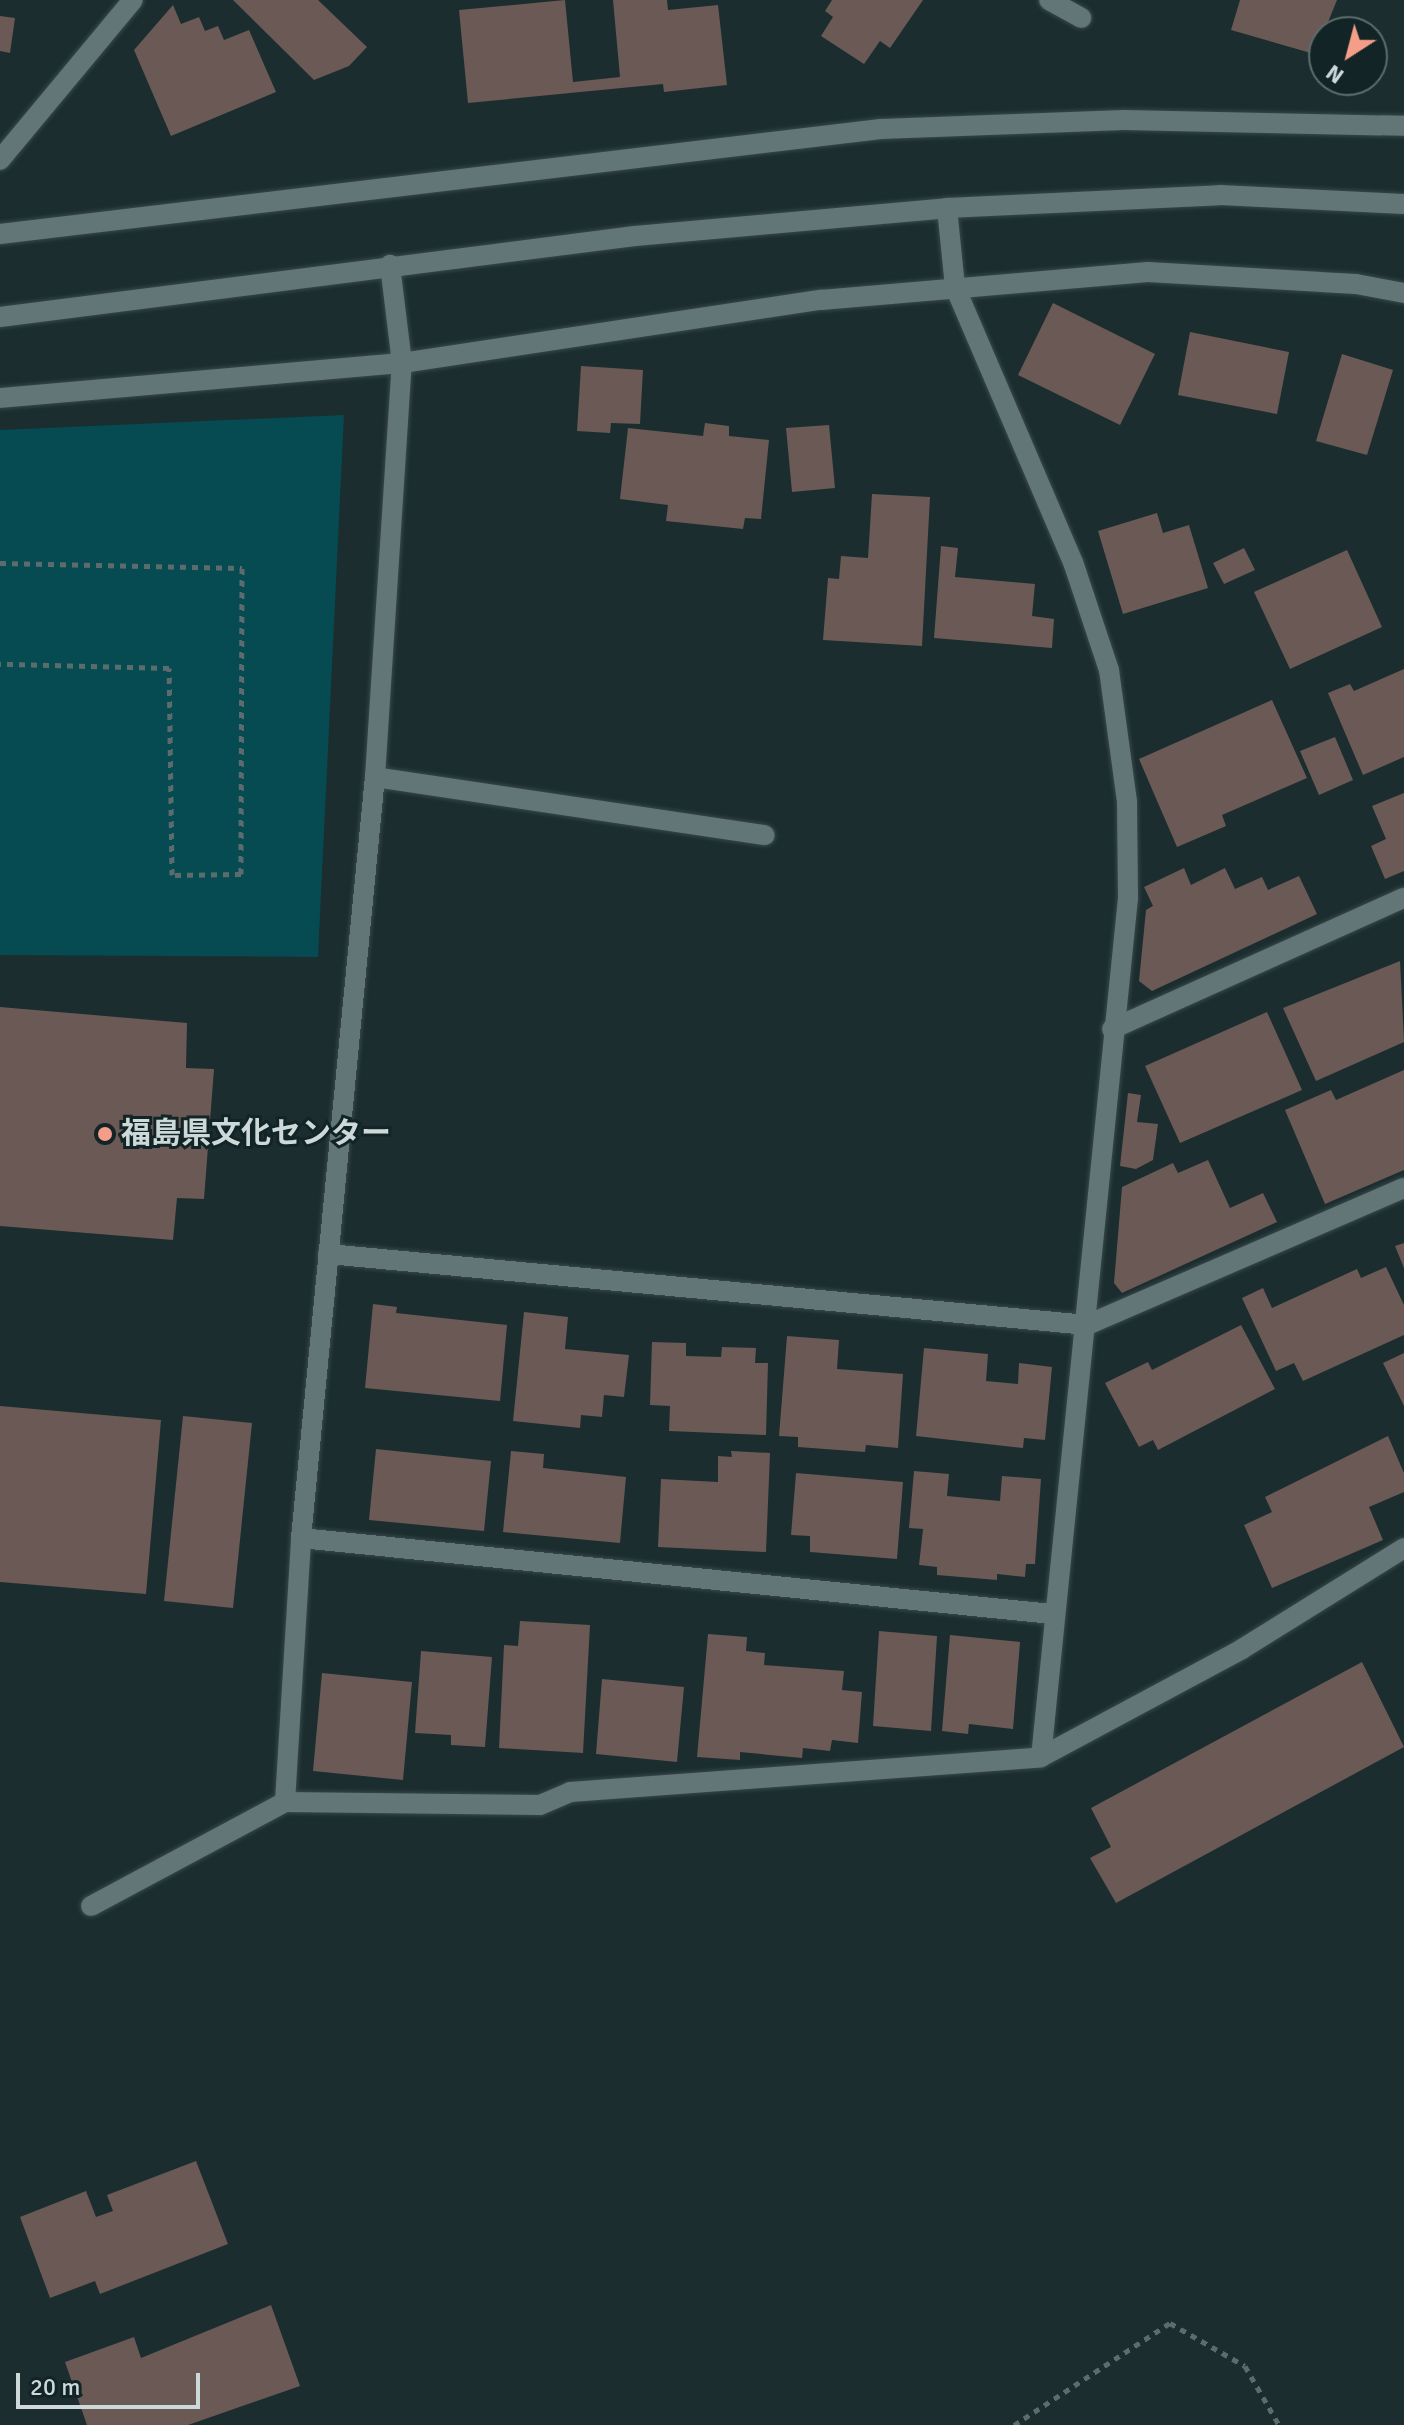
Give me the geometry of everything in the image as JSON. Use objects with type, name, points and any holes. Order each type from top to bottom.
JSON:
[{"type":"street","points":[[0,160],[133,0]]},
{"type":"street","points":[[1049,0],[1081,18]]},
{"type":"street","points":[[0,234],[881,129],[1124,120],[1404,126]]},
{"type":"street","points":[[0,317],[390,265],[947,208],[1220,195],[1404,204]]},
{"type":"street","points":[[947,208],[955,287],[1073,562],[1109,670],[1127,802],[1128,898],[1112,1029],[1087,1325],[1052,1614],[1041,1757]]},
{"type":"street","points":[[285,1802],[301,1538],[375,777],[402,363],[390,265]]},
{"type":"street","points":[[0,398],[402,363],[806,302],[1148,272],[1356,284],[1404,293]]},
{"type":"street","points":[[375,777],[765,835]]},
{"type":"street","points":[[1112,1029],[1404,898]]},
{"type":"street","points":[[328,1254],[1087,1325],[1404,1188]]},
{"type":"street","points":[[301,1538],[1052,1614]]},
{"type":"street","points":[[91,1906],[285,1802],[540,1805],[570,1792],[1041,1757],[1242,1649],[1404,1548]]},
{"type":"path","points":[[0,563],[242,568],[241,874],[172,875],[169,668],[0,664]]},
{"type":"path","points":[[1014,2425],[1170,2323],[1245,2366],[1279,2425]]},
{"type":"shaded area","points":[[344,415],[318,957],[0,955],[0,430]]},
{"type":"building","points":[[233,0],[318,0],[367,47],[349,66],[314,80]]},
{"type":"building","points":[[565,0],[573,82],[620,77],[613,0],[667,0],[668,10],[718,5],[727,85],[664,92],[663,84],[468,103],[459,10]]},
{"type":"building","points":[[832,0],[923,0],[890,48],[880,41],[864,64],[821,36],[833,17],[825,11]]},
{"type":"building","points":[[1240,0],[1337,0],[1330,16],[1308,16],[1308,52],[1231,30]]},
{"type":"building","points":[[173,5],[181,24],[199,17],[205,31],[218,26],[224,40],[249,30],[276,92],[171,136],[134,50]]},
{"type":"building","points":[[0,16],[15,18],[10,53],[0,51]]},
{"type":"building","points":[[1053,303],[1155,354],[1120,425],[1018,375]]},
{"type":"building","points":[[1190,332],[1289,352],[1277,414],[1178,395]]},
{"type":"building","points":[[1342,354],[1393,370],[1367,455],[1316,441]]},
{"type":"building","points":[[581,366],[643,370],[640,424],[611,423],[610,433],[577,431]]},
{"type":"building","points":[[705,423],[729,426],[729,436],[769,440],[761,519],[745,518],[743,529],[666,521],[668,505],[620,499],[628,428],[703,436]]},
{"type":"building","points":[[829,425],[835,488],[792,492],[786,428]]},
{"type":"building","points":[[872,494],[930,497],[922,646],[823,640],[828,578],[839,579],[841,556],[868,558]]},
{"type":"building","points":[[1157,513],[1163,533],[1189,525],[1208,588],[1123,614],[1098,531]]},
{"type":"building","points":[[941,546],[958,548],[955,577],[1035,584],[1032,616],[1054,619],[1052,648],[934,638]]},
{"type":"building","points":[[1244,548],[1255,570],[1224,584],[1213,563]]},
{"type":"building","points":[[1347,550],[1382,627],[1290,669],[1254,592]]},
{"type":"building","points":[[1404,669],[1404,757],[1363,775],[1328,693],[1350,684],[1354,691]]},
{"type":"building","points":[[1272,700],[1307,778],[1222,815],[1226,826],[1177,847],[1139,759]]},
{"type":"building","points":[[1335,737],[1353,780],[1319,795],[1300,751]]},
{"type":"building","points":[[1404,793],[1404,871],[1385,879],[1371,846],[1386,839],[1372,806]]},
{"type":"building","points":[[1184,868],[1191,885],[1225,868],[1235,889],[1262,877],[1268,890],[1299,876],[1317,914],[1152,991],[1139,981],[1146,910],[1153,906],[1144,887]]},
{"type":"building","points":[[1400,961],[1404,1042],[1316,1081],[1283,1008]]},
{"type":"building","name":"福島県文化センター","points":[[0,1007],[187,1023],[186,1068],[214,1069],[204,1199],[177,1198],[173,1240],[0,1226]]},
{"type":"building","points":[[1267,1012],[1302,1090],[1180,1143],[1145,1066]]},
{"type":"building","points":[[1404,1070],[1404,1170],[1325,1204],[1285,1110],[1331,1090],[1336,1100]]},
{"type":"building","points":[[1128,1093],[1141,1095],[1137,1122],[1158,1124],[1153,1160],[1136,1169],[1120,1166]]},
{"type":"building","points":[[1208,1160],[1230,1208],[1263,1193],[1277,1222],[1122,1293],[1114,1283],[1122,1187],[1173,1163],[1178,1173]]},
{"type":"building","points":[[1404,1243],[1404,1268],[1395,1246]]},
{"type":"building","points":[[1386,1267],[1404,1305],[1404,1335],[1303,1381],[1294,1363],[1276,1371],[1242,1298],[1263,1288],[1272,1308],[1357,1269],[1361,1278]]},
{"type":"building","points":[[373,1304],[397,1307],[396,1313],[507,1325],[500,1401],[365,1388]]},
{"type":"building","points":[[524,1312],[568,1317],[565,1349],[629,1355],[624,1397],[604,1395],[602,1417],[581,1415],[580,1428],[513,1421]]},
{"type":"building","points":[[1241,1325],[1275,1389],[1158,1450],[1153,1440],[1139,1447],[1105,1383],[1148,1362],[1152,1370]]},
{"type":"building","points":[[787,1336],[839,1340],[837,1369],[903,1374],[898,1448],[866,1445],[865,1452],[798,1447],[798,1437],[779,1436]]},
{"type":"building","points":[[652,1342],[686,1343],[686,1356],[721,1357],[722,1347],[756,1348],[755,1363],[768,1363],[766,1435],[669,1431],[670,1406],[650,1405]]},
{"type":"building","points":[[924,1348],[988,1354],[986,1381],[1018,1384],[1019,1363],[1052,1367],[1045,1440],[1024,1438],[1023,1448],[916,1436]]},
{"type":"building","points":[[1404,1353],[1404,1406],[1383,1363]]},
{"type":"building","points":[[0,1406],[161,1420],[146,1594],[0,1582]]},
{"type":"building","points":[[183,1416],[252,1423],[233,1608],[164,1601]]},
{"type":"building","points":[[1388,1436],[1404,1473],[1404,1492],[1369,1507],[1383,1540],[1272,1588],[1244,1525],[1272,1512],[1265,1497]]},
{"type":"building","points":[[376,1449],[491,1461],[484,1531],[369,1520]]},
{"type":"building","points":[[511,1451],[544,1454],[543,1468],[626,1477],[620,1543],[503,1532]]},
{"type":"building","points":[[731,1451],[770,1453],[766,1552],[658,1547],[661,1479],[718,1482],[718,1456],[732,1457]]},
{"type":"building","points":[[914,1471],[949,1474],[947,1496],[1000,1501],[1002,1476],[1041,1479],[1035,1564],[1026,1564],[1025,1577],[997,1574],[997,1580],[937,1575],[937,1567],[919,1565],[923,1529],[909,1528]]},
{"type":"building","points":[[796,1473],[903,1482],[897,1559],[810,1552],[810,1536],[791,1535]]},
{"type":"building","points":[[520,1621],[590,1625],[583,1753],[499,1748],[504,1645],[518,1646]]},
{"type":"building","points":[[879,1631],[937,1636],[931,1731],[873,1726]]},
{"type":"building","points":[[708,1634],[747,1637],[746,1651],[765,1653],[764,1665],[844,1671],[842,1690],[862,1692],[858,1743],[832,1740],[830,1751],[803,1748],[802,1758],[740,1752],[740,1760],[697,1757]]},
{"type":"building","points":[[950,1635],[1020,1642],[1013,1729],[969,1724],[968,1734],[942,1731]]},
{"type":"building","points":[[421,1651],[492,1657],[485,1747],[451,1745],[451,1735],[415,1733]]},
{"type":"building","points":[[1362,1662],[1404,1747],[1116,1903],[1090,1858],[1111,1847],[1091,1808]]},
{"type":"building","points":[[322,1673],[412,1682],[403,1780],[313,1771]]},
{"type":"building","points":[[602,1679],[684,1687],[677,1762],[596,1754]]},
{"type":"building","points":[[196,2161],[228,2244],[100,2294],[95,2281],[50,2298],[20,2217],[86,2191],[96,2217],[113,2211],[107,2195]]},
{"type":"building","points":[[271,2305],[300,2386],[188,2425],[87,2425],[65,2362],[134,2337],[141,2358]]},
{"type":"place","name":"福島県文化センター","points":[[105,1134]]}]
